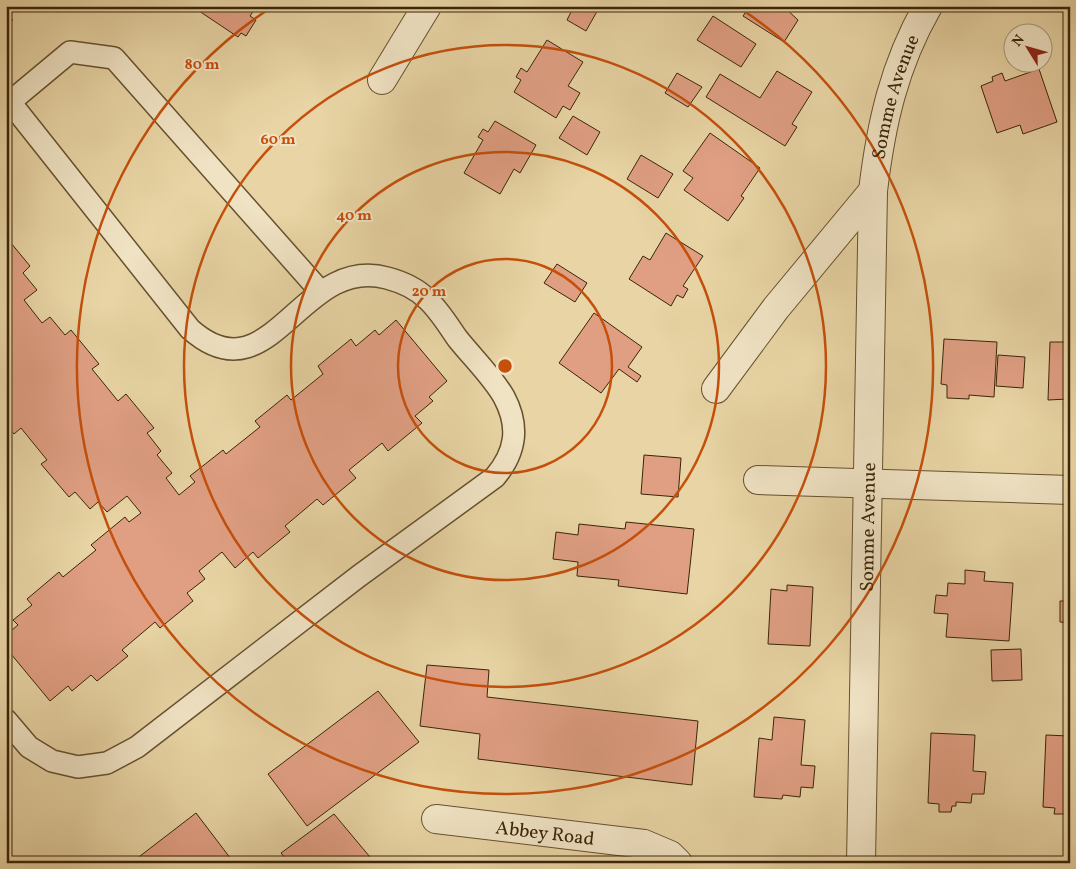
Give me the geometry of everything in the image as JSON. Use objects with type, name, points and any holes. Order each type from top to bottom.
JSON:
[{"type":"street","points":[[382,80],[427,6]]},
{"type":"street","name":"Somme Avenue","points":[[861,863],[870,484],[874,191],[880,138],[894,78],[918,23],[928,6]]},
{"type":"street","points":[[716,390],[776,308],[874,191]]},
{"type":"street","points":[[758,480],[1070,490]]},
{"type":"street","name":"Abbey Road","points":[[436,819],[644,844],[670,855],[678,863]]},
{"type":"lane","points":[[6,720],[29,747],[52,761],[78,767],[107,763],[137,746],[359,576],[495,477],[506,463],[514,442],[512,416],[503,396],[427,298],[404,283],[378,276],[350,277],[320,291],[262,342],[241,350],[219,348],[204,341],[190,329],[10,102],[70,52],[114,58],[320,291]]},
{"type":"building","points":[[6,6],[20,6],[9,16],[13,20],[6,26]]},
{"type":"building","points":[[198,6],[257,6],[250,16],[256,20],[246,36],[241,33],[238,37],[196,9]]},
{"type":"building","points":[[560,6],[600,6],[586,31],[567,20],[571,12]]},
{"type":"building","points":[[750,6],[783,6],[798,20],[784,42],[743,16]]},
{"type":"building","points":[[806,6],[818,6],[816,11]]},
{"type":"building","points":[[713,16],[756,44],[741,67],[697,40]]},
{"type":"building","points":[[547,40],[583,62],[568,86],[580,93],[570,110],[563,106],[556,118],[514,92],[521,80],[516,77],[521,68],[527,72]]},
{"type":"building","points":[[777,71],[812,92],[792,124],[797,127],[785,146],[706,97],[720,74],[760,98]]},
{"type":"building","points":[[1030,72],[1040,72],[1057,122],[1023,134],[1020,125],[997,133],[981,86],[993,81],[992,77],[1002,73],[1005,81]]},
{"type":"building","points":[[677,73],[702,87],[688,107],[665,93]]},
{"type":"building","points":[[573,116],[600,132],[587,155],[559,138]]},
{"type":"building","points":[[495,121],[536,145],[520,173],[514,169],[500,194],[464,173],[483,140],[478,137],[483,129],[488,132]]},
{"type":"building","points":[[710,133],[760,168],[741,196],[744,198],[728,221],[684,190],[693,178],[683,171]]},
{"type":"building","points":[[641,155],[673,174],[658,198],[627,179]]},
{"type":"building","points":[[666,233],[703,256],[683,286],[688,289],[683,298],[677,295],[671,306],[629,279],[643,256],[650,260]]},
{"type":"building","points":[[6,237],[30,266],[23,273],[37,290],[24,300],[42,323],[50,317],[65,335],[71,330],[99,364],[92,369],[118,401],[126,394],[154,428],[147,433],[161,451],[157,455],[172,473],[166,478],[179,495],[195,482],[190,476],[223,450],[226,454],[260,427],[255,421],[287,395],[291,400],[323,374],[318,366],[351,339],[356,346],[375,330],[379,335],[396,320],[447,381],[429,397],[433,401],[415,416],[422,423],[388,451],[382,443],[349,470],[356,478],[323,505],[317,499],[285,526],[290,532],[258,558],[253,552],[235,568],[222,552],[199,571],[205,579],[187,593],[193,601],[160,628],[155,622],[122,650],[128,656],[97,681],[91,675],[72,691],[68,686],[50,701],[6,648],[6,635],[18,625],[13,620],[32,605],[27,599],[59,572],[63,577],[96,550],[91,545],[125,517],[129,522],[141,513],[127,496],[107,512],[98,502],[90,509],[75,492],[69,497],[41,464],[47,460],[21,428],[14,434],[6,424]]},
{"type":"building","points":[[557,264],[587,283],[575,302],[544,283]]},
{"type":"building","points":[[594,313],[642,347],[628,367],[641,376],[637,382],[619,369],[601,393],[559,363]]},
{"type":"building","points":[[944,339],[997,342],[994,397],[969,395],[969,399],[947,398],[947,385],[941,384]]},
{"type":"building","points":[[1050,342],[1070,342],[1070,403],[1067,403],[1068,399],[1048,400]]},
{"type":"building","points":[[998,355],[1025,357],[1023,388],[996,386]]},
{"type":"building","points":[[644,455],[681,458],[678,497],[641,494]]},
{"type":"building","points":[[626,522],[694,529],[687,594],[618,586],[619,580],[577,576],[578,562],[553,559],[556,532],[578,535],[579,524],[625,529]]},
{"type":"building","points":[[965,570],[985,572],[984,581],[1013,583],[1009,641],[946,637],[948,614],[934,613],[936,595],[947,596],[948,583],[965,584]]},
{"type":"building","points":[[787,585],[813,587],[810,646],[768,644],[771,589],[787,591]]},
{"type":"building","points":[[1060,601],[1070,601],[1070,623],[1060,622]]},
{"type":"building","points":[[1021,649],[1022,680],[992,681],[991,650]]},
{"type":"building","points":[[427,665],[489,670],[487,697],[698,721],[692,785],[478,759],[480,734],[420,726]]},
{"type":"building","points":[[378,691],[419,742],[307,826],[268,774]]},
{"type":"building","points":[[774,717],[805,720],[801,765],[815,766],[813,788],[801,787],[800,797],[783,795],[782,799],[754,797],[759,738],[772,740]]},
{"type":"building","points":[[931,733],[975,735],[973,771],[986,772],[984,794],[972,794],[971,803],[956,802],[956,806],[952,806],[951,812],[939,812],[939,804],[928,803]]},
{"type":"building","points":[[1046,735],[1069,736],[1070,807],[1066,807],[1066,814],[1054,814],[1055,808],[1043,807]]},
{"type":"building","points":[[196,813],[234,863],[131,863]]},
{"type":"building","points":[[334,814],[375,863],[289,863],[281,853]]}]
